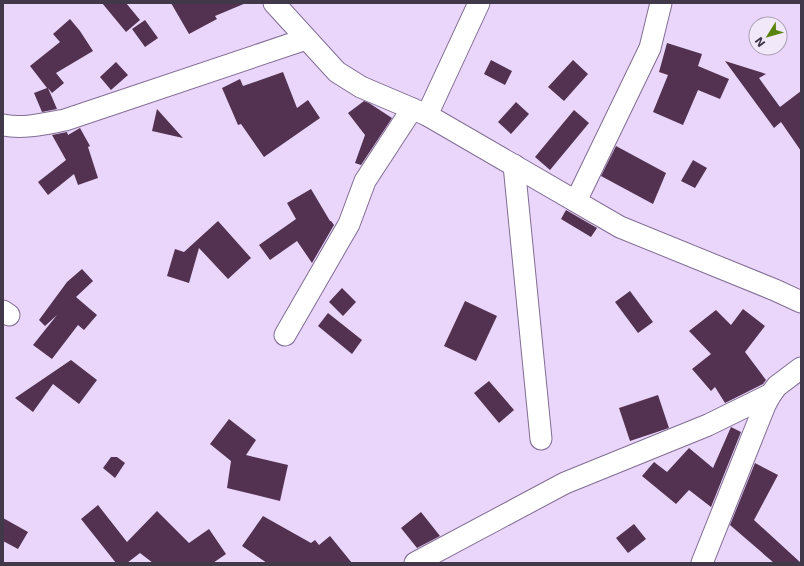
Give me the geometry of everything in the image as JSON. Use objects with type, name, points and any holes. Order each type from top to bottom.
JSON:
[{"type":"street","points":[[274,3],[336,72],[361,87],[419,112],[620,227],[801,302]]},
{"type":"street","points":[[285,336],[349,224],[365,181],[419,112],[479,3]]},
{"type":"street","points":[[576,201],[650,48],[661,3]]},
{"type":"street","points":[[3,125],[34,126],[65,120],[306,39]]},
{"type":"street","points":[[514,165],[541,439]]},
{"type":"street","points":[[702,563],[771,394],[777,386],[801,368]]},
{"type":"street","points":[[415,563],[565,483],[708,425],[771,394]]},
{"type":"building","points":[[102,3],[126,3],[140,20],[126,32]]},
{"type":"building","points":[[171,3],[246,3],[215,16],[217,19],[189,34]]},
{"type":"building","points":[[70,19],[93,51],[56,73],[64,83],[52,93],[48,88],[57,109],[42,112],[34,93],[47,88],[30,66],[60,42],[53,34]]},
{"type":"building","points":[[145,20],[158,38],[145,47],[132,29]]},
{"type":"building","points":[[667,43],[702,54],[698,66],[729,79],[720,99],[698,90],[683,125],[653,112],[668,75],[659,72]]},
{"type":"building","points":[[491,60],[512,71],[505,85],[484,74]]},
{"type":"building","points":[[573,60],[588,74],[564,101],[548,87]]},
{"type":"building","points":[[725,61],[766,74],[759,78],[780,107],[801,91],[801,151],[781,122],[774,128]]},
{"type":"building","points":[[116,62],[128,75],[111,90],[100,77]]},
{"type":"building","points":[[283,72],[297,108],[308,100],[320,118],[264,157],[241,124],[238,125],[222,88],[240,79],[243,86]]},
{"type":"building","points":[[364,101],[392,118],[361,165],[355,163],[365,135],[348,113]]},
{"type":"building","points":[[516,102],[529,114],[511,134],[498,122]]},
{"type":"building","points":[[157,109],[183,138],[152,131]]},
{"type":"building","points":[[574,110],[589,123],[550,170],[535,157]]},
{"type":"building","points":[[80,128],[90,146],[88,147],[98,178],[78,185],[74,174],[48,195],[38,182],[66,160],[52,135],[67,132],[68,135]]},
{"type":"building","points":[[616,146],[666,173],[653,204],[601,176]]},
{"type":"building","points":[[693,160],[707,168],[695,188],[681,181]]},
{"type":"building","points":[[311,189],[330,221],[334,225],[312,263],[297,241],[270,260],[259,245],[296,219],[287,203]]},
{"type":"building","points":[[566,210],[597,228],[591,237],[561,219]]},
{"type":"building","points":[[218,221],[251,258],[228,279],[199,248],[189,283],[167,276],[175,249],[184,252]]},
{"type":"building","points":[[82,269],[93,281],[76,297],[97,315],[84,330],[78,325],[52,359],[33,345],[57,315],[45,326],[39,320],[67,282]]},
{"type":"building","points":[[342,288],[356,302],[343,316],[329,302]]},
{"type":"building","points":[[630,291],[653,322],[638,333],[615,302]]},
{"type":"building","points":[[465,301],[497,316],[476,361],[444,346]]},
{"type":"building","points":[[743,309],[765,326],[745,352],[766,380],[763,384],[725,403],[715,387],[711,391],[692,369],[711,354],[689,331],[716,310],[731,325]]},
{"type":"building","points":[[328,313],[362,340],[352,354],[318,326]]},
{"type":"building","points":[[71,360],[97,380],[79,404],[53,384],[33,412],[15,398]]},
{"type":"building","points":[[489,381],[514,410],[499,423],[474,393]]},
{"type":"building","points":[[658,395],[669,428],[630,441],[619,408]]},
{"type":"building","points":[[229,419],[256,440],[246,455],[288,465],[280,501],[227,488],[231,461],[210,444]]},
{"type":"building","points":[[731,427],[741,432],[711,507],[689,490],[676,504],[642,476],[654,462],[667,472],[689,448],[713,468]]},
{"type":"building","points":[[111,457],[117,457],[125,463],[115,478],[103,468]]},
{"type":"building","points":[[755,463],[778,475],[754,520],[801,563],[774,563],[730,525]]},
{"type":"building","points":[[98,505],[127,542],[157,511],[189,543],[209,529],[226,554],[213,563],[153,563],[140,553],[127,563],[116,563],[81,519]]},
{"type":"building","points":[[421,512],[440,536],[417,548],[401,528]]},
{"type":"building","points":[[263,516],[311,543],[315,540],[319,545],[330,536],[352,563],[267,563],[242,546]]},
{"type":"building","points":[[3,518],[28,532],[18,549],[3,541]]},
{"type":"building","points":[[634,524],[646,539],[628,553],[616,538]]}]
